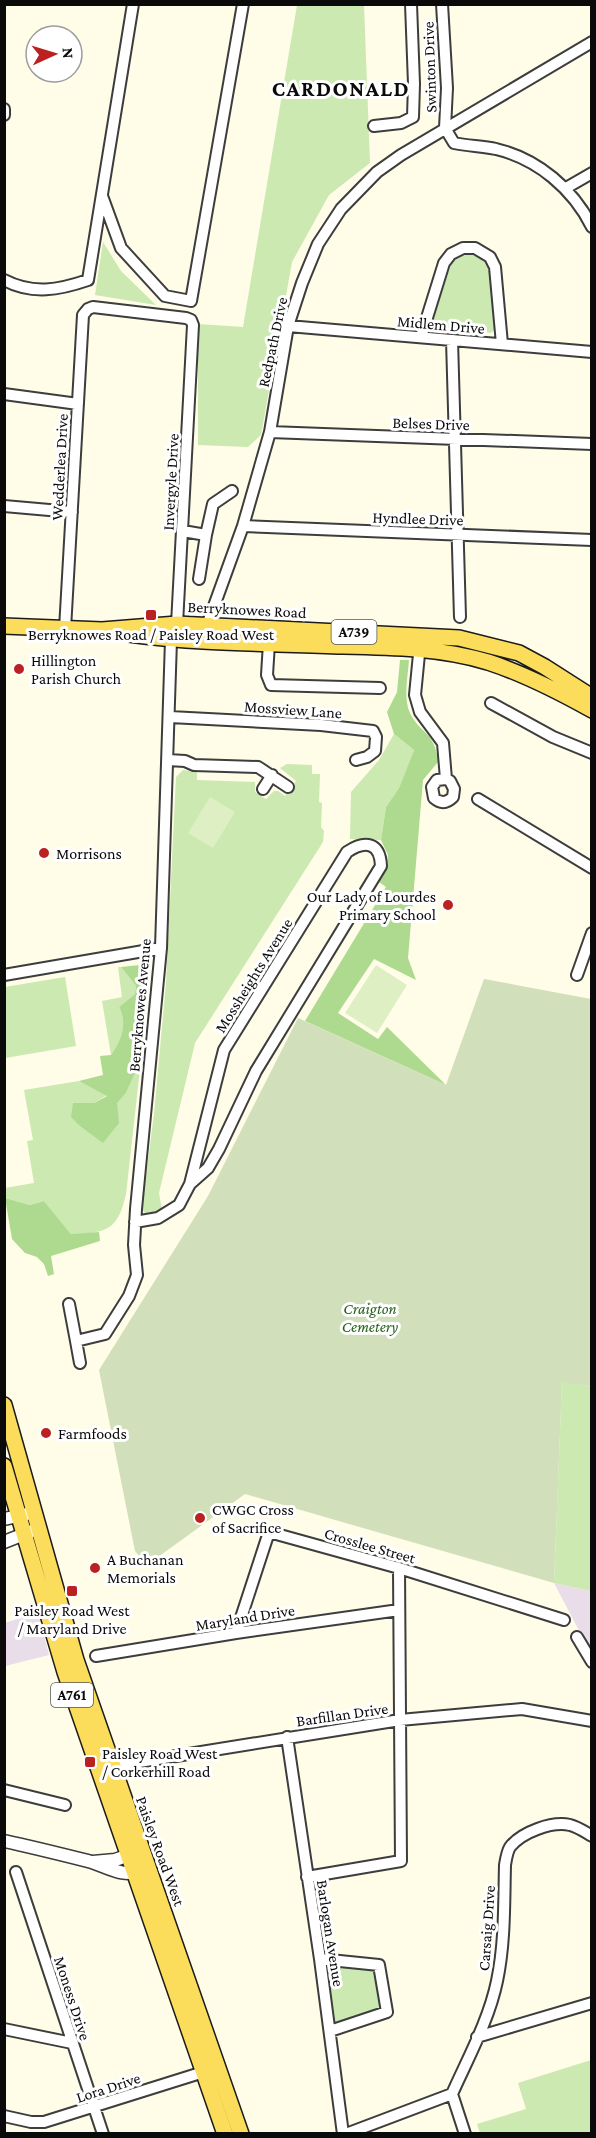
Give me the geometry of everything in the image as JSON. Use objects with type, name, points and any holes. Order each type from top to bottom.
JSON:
[{"type":"main road","name":"Berryknowes Road","points":[[4,626],[102,630],[177,624],[205,633],[269,643],[420,642],[459,638],[519,653],[544,666],[591,697]]},
{"type":"main road","name":"Berryknowes Road","points":[[102,630],[171,640],[205,633],[420,642],[517,672],[537,680],[591,710]]},
{"type":"main road","name":"Paisley Road West","points":[[4,1405],[35,1512],[69,1662]]},
{"type":"main road","name":"Paisley Road West","points":[[4,1466],[11,1517],[23,1534],[212,2069],[241,2133]]},
{"type":"main road","name":"Paisley Road West","points":[[212,2069],[225,2133]]},
{"type":"street","points":[[4,280],[35,291],[68,287],[88,280],[133,4]]},
{"type":"street","points":[[102,196],[121,248],[165,296],[191,301],[243,4]]},
{"type":"street","points":[[374,126],[401,123],[413,117],[411,4]]},
{"type":"street","name":"Swinton Drive","points":[[442,4],[447,88],[445,128]]},
{"type":"street","name":"Redpath Drive","points":[[205,633],[243,526],[270,432],[288,326],[318,244],[341,209],[377,172],[445,128],[591,42]]},
{"type":"street","points":[[4,109],[4,115]]},
{"type":"street","points":[[445,128],[454,143],[512,154],[529,162],[566,188],[591,227]]},
{"type":"street","points":[[566,188],[591,173]]},
{"type":"street","points":[[421,337],[444,263],[451,254],[469,248],[485,253],[495,267],[502,344]]},
{"type":"street","name":"Invergyle Drive","points":[[88,309],[93,307],[186,318],[191,320],[193,325],[177,624],[171,640]]},
{"type":"street","name":"Wedderlea Drive","points":[[65,629],[83,315],[88,309]]},
{"type":"street","name":"Midlem Drive","points":[[288,326],[591,352]]},
{"type":"street","points":[[452,340],[460,617]]},
{"type":"street","points":[[4,394],[78,404]]},
{"type":"street","name":"Belses Drive","points":[[270,432],[591,444]]},
{"type":"street","points":[[199,579],[213,504],[232,491]]},
{"type":"street","points":[[4,506],[72,512]]},
{"type":"street","name":"Hyndlee Drive","points":[[243,526],[591,540]]},
{"type":"street","points":[[183,531],[206,535]]},
{"type":"street","name":"Berryknowes Avenue","points":[[75,1341],[105,1334],[129,1296],[137,1275],[134,1245],[135,1222],[161,948],[171,640]]},
{"type":"street","points":[[420,642],[415,695],[420,712],[443,743],[446,779]]},
{"type":"street","points":[[269,643],[267,675],[272,685],[380,688]]},
{"type":"street","points":[[491,703],[553,737],[591,753]]},
{"type":"street","name":"Mossview Lane","points":[[170,717],[321,725],[373,731],[376,737],[375,751],[367,757],[356,760]]},
{"type":"street","points":[[168,760],[185,761],[194,765],[258,767],[288,787]]},
{"type":"street","points":[[263,789],[272,775]]},
{"type":"street","points":[[478,799],[591,868]]},
{"type":"street","name":"Mossheights Avenue","points":[[135,1222],[158,1218],[179,1205],[190,1184],[224,1050],[347,852],[358,845],[374,846],[379,850],[381,866],[256,1071],[208,1168],[190,1184]]},
{"type":"street","points":[[577,975],[587,956],[591,933]]},
{"type":"street","points":[[4,975],[161,948]]},
{"type":"street","points":[[69,1304],[80,1363]]},
{"type":"street","points":[[11,1517],[35,1512]]},
{"type":"street","points":[[4,1542],[39,1529]]},
{"type":"street","name":"Crosslee Street","points":[[236,1633],[269,1532],[399,1568],[564,1620]]},
{"type":"street","points":[[307,1877],[401,1861],[399,1568]]},
{"type":"street","name":"Maryland Drive","points":[[96,1656],[399,1610]]},
{"type":"street","points":[[577,1637],[591,1662]]},
{"type":"street","name":"Barfillan Drive","points":[[105,1768],[400,1720],[522,1709],[591,1721]]},
{"type":"street","name":"Barlogan Avenue","points":[[286,1737],[344,2133]]},
{"type":"street","points":[[4,1790],[65,1805]]},
{"type":"street","name":"Carsaig Drive","points":[[452,2094],[477,2037],[496,1984],[503,1948],[505,1865],[508,1852],[520,1839],[549,1826],[562,1824],[572,1826],[591,1836]]},
{"type":"street","points":[[4,1841],[92,1862],[115,1872],[141,1872]]},
{"type":"street","points":[[92,1862],[104,1862],[135,1853]]},
{"type":"street","name":"Moness Drive","points":[[16,1872],[103,2133]]},
{"type":"street","points":[[320,1959],[379,1965],[387,2012],[330,2031]]},
{"type":"street","points":[[477,2037],[591,2003]]},
{"type":"street","points":[[4,2030],[72,2043]]},
{"type":"street","name":"Lora Drive","points":[[4,2116],[31,2122],[44,2122],[212,2069]]},
{"type":"street","points":[[344,2133],[452,2094],[465,2133]]},
{"type":"shaded area","points":[[554,1583],[591,1591],[591,1652],[584,1640]]},
{"type":"shaded area","points":[[38,1612],[49,1655],[5,1666],[5,1623]]},
{"type":"green space","points":[[297,5],[364,5],[370,163],[329,195],[292,262],[261,435],[248,447],[198,445],[198,324],[243,327]]},
{"type":"green space","points":[[103,242],[121,271],[156,305],[95,295]]},
{"type":"green space","points":[[469,254],[479,257],[490,267],[496,328],[491,333],[431,326],[451,264],[458,257]]},
{"type":"green space","points":[[400,660],[409,660],[406,694],[410,713],[434,744],[438,762],[423,780],[408,958],[416,980],[374,959],[338,1013],[378,1039],[387,1027],[446,1085],[305,1021],[386,887],[379,882],[387,865],[388,855],[381,840],[386,807],[399,788],[414,750],[394,734],[387,712],[397,692]]},
{"type":"green space","points":[[394,734],[414,750],[399,788],[386,807],[381,840],[350,839],[351,792],[379,760]]},
{"type":"green space","points":[[287,764],[312,765],[312,774],[320,774],[319,802],[322,803],[323,842],[195,1043],[159,1193],[162,1210],[155,1211],[152,1215],[145,1213],[140,1207],[141,1191],[146,1176],[154,1114],[166,983],[176,777],[183,770],[197,772],[197,780],[255,782],[255,792],[266,799],[274,791],[285,796],[296,781],[280,768]]},
{"type":"green space","points":[[210,797],[235,812],[213,848],[188,833]]},
{"type":"green space","points":[[140,965],[147,968],[149,974],[141,1060],[126,1093],[117,1103],[119,1123],[103,1143],[71,1117],[73,1103],[94,1103],[107,1096],[79,1081],[103,1075],[100,1056],[111,1055],[122,1032],[123,1020],[119,1007],[135,994],[136,986],[121,967]]},
{"type":"green space","points":[[376,965],[407,985],[377,1033],[345,1013]]},
{"type":"green space","points":[[118,967],[121,967],[136,986],[135,994],[119,1007],[123,1020],[122,1032],[111,1055],[102,1001],[122,997]]},
{"type":"green space","points":[[65,977],[76,1046],[5,1058],[5,987]]},
{"type":"green space","name":"Craigton Cemetery","points":[[484,979],[591,999],[591,1386],[562,1382],[554,1583],[245,1494],[147,1565],[135,1551],[99,1370],[208,1196],[298,1018],[446,1085]]},
{"type":"green space","points":[[141,1060],[123,1206],[115,1222],[109,1227],[94,1232],[71,1234],[44,1201],[30,1205],[5,1198],[5,1188],[34,1183],[27,1141],[33,1140],[24,1090],[79,1081],[107,1095],[94,1103],[116,1103],[126,1093]]},
{"type":"green space","points":[[5,1198],[30,1205],[44,1201],[71,1234],[99,1232],[100,1241],[51,1256],[54,1274],[48,1276],[44,1264],[37,1257],[25,1253],[12,1239]]},
{"type":"green space","points":[[562,1381],[591,1386],[591,1591],[554,1583]]},
{"type":"green space","points":[[320,1959],[379,1965],[387,2012],[330,2031]]},
{"type":"green space","points":[[591,2060],[591,2133],[480,2133],[477,2124],[526,2109],[518,2083]]},
{"type":"place","name":"Berryknowes Road / Paisley Road West","points":[[151,615]]},
{"type":"place","name":"Hillington Parish Church","points":[[19,669]]},
{"type":"place","name":"Morrisons","points":[[44,853]]},
{"type":"place","name":"Our Lady of Lourdes Primary School","points":[[448,905]]},
{"type":"place","name":"Farmfoods","points":[[46,1433]]},
{"type":"place","name":"CWGC Cross of Sacrifice","points":[[200,1518]]},
{"type":"place","name":"A Buchanan Memorials","points":[[95,1568]]},
{"type":"place","name":"Paisley Road West / Maryland Drive","points":[[72,1591]]},
{"type":"place","name":"Paisley Road West / Corkerhill Road","points":[[90,1762]]},
{"type":"district","name":"CARDONALD","points":[[341,88]]}]
